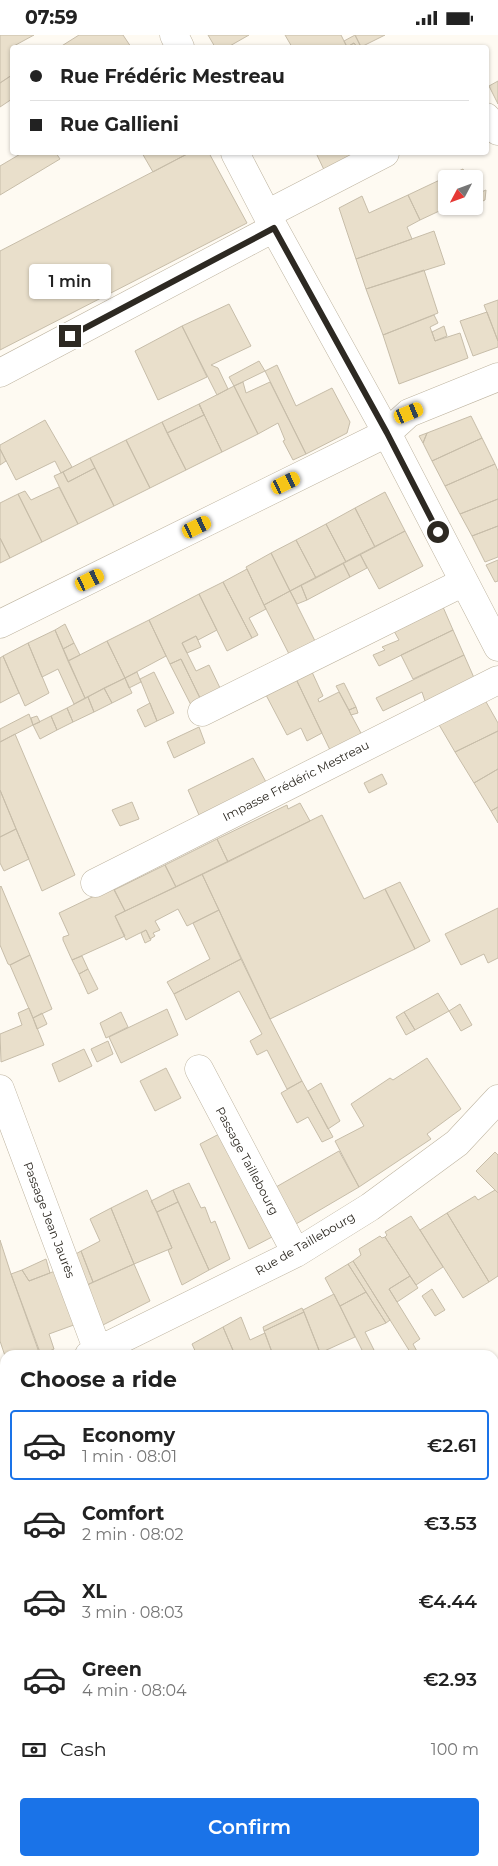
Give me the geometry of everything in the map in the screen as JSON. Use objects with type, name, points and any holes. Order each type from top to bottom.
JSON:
[{"type":"street","points":[[489,120],[498,131]]},
{"type":"street","points":[[236,155],[387,433],[498,647]]},
{"type":"street","points":[[0,373],[271,221],[382,155]]},
{"type":"street","points":[[0,625],[387,433],[409,413],[498,377]]},
{"type":"street","points":[[202,712],[464,582]]},
{"type":"street","name":"Impasse Frédéric Mestreau","points":[[95,883],[498,679]]},
{"type":"street","name":"Passage Taillebourg","points":[[199,1069],[296,1253]]},
{"type":"street","name":"Passage Jean Jaurès","points":[[0,1089],[93,1350]]},
{"type":"street","name":"Rue de Taillebourg","points":[[100,1350],[296,1253],[370,1207],[457,1143],[498,1099]]},
{"type":"building","points":[[0,35],[34,35],[16,45],[10,45],[10,76],[0,83]]},
{"type":"building","points":[[79,35],[123,35],[130,45],[63,45]]},
{"type":"building","points":[[208,35],[249,35],[232,45],[214,45]]},
{"type":"building","points":[[285,35],[341,35],[346,45],[291,45]]},
{"type":"building","points":[[355,35],[360,45],[354,43],[346,45],[344,41]]},
{"type":"building","points":[[355,35],[385,35],[365,45],[360,45]]},
{"type":"building","points":[[10,76],[10,100],[0,107],[0,83]]},
{"type":"building","points":[[498,81],[498,104],[489,86]]},
{"type":"building","points":[[19,155],[57,155],[60,159],[0,195],[0,166]]},
{"type":"building","points":[[143,155],[185,155],[153,172]]},
{"type":"building","points":[[185,155],[210,155],[247,223],[0,350],[0,251]]},
{"type":"building","points":[[317,155],[362,155],[326,174]]},
{"type":"building","points":[[438,181],[438,212],[420,220],[408,195]]},
{"type":"building","points":[[486,190],[485,200],[483,201],[483,191]]},
{"type":"building","points":[[408,195],[420,220],[407,227],[412,239],[356,259],[339,208],[362,196],[369,213]]},
{"type":"building","points":[[434,231],[445,264],[366,289],[356,259]]},
{"type":"building","points":[[424,270],[438,313],[383,335],[366,289]]},
{"type":"building","points":[[498,300],[498,341],[484,305]]},
{"type":"building","points":[[229,304],[251,346],[211,365],[218,368],[228,389],[217,395],[182,326]]},
{"type":"building","points":[[487,312],[498,341],[498,347],[473,356],[460,321]]},
{"type":"building","points":[[434,315],[438,323],[430,327],[435,341],[460,333],[468,358],[399,384],[383,335]]},
{"type":"building","points":[[182,326],[207,377],[158,400],[135,351]]},
{"type":"building","points":[[444,326],[447,336],[435,341],[432,332]]},
{"type":"building","points":[[259,361],[265,371],[234,386],[229,377]]},
{"type":"building","points":[[277,365],[296,406],[332,388],[350,422],[347,433],[306,454],[265,371]]},
{"type":"building","points":[[243,382],[246,393],[270,382],[306,454],[293,460],[283,441],[285,440],[278,423],[258,434],[234,386]]},
{"type":"building","points":[[234,386],[258,434],[222,452],[199,404]]},
{"type":"building","points":[[199,404],[204,415],[167,433],[162,422]]},
{"type":"building","points":[[199,404],[222,452],[186,470],[167,433],[204,415]]},
{"type":"building","points":[[471,416],[482,438],[432,461],[423,443],[427,433]]},
{"type":"building","points":[[45,420],[72,467],[61,473],[55,461],[16,480],[0,449],[0,445]]},
{"type":"building","points":[[162,422],[186,470],[150,488],[126,440]]},
{"type":"building","points":[[427,433],[423,443],[419,436]]},
{"type":"building","points":[[482,438],[495,464],[445,486],[432,461]]},
{"type":"building","points":[[126,440],[150,488],[114,506],[90,458]]},
{"type":"building","points":[[0,449],[6,461],[0,465]]},
{"type":"building","points":[[90,458],[95,468],[68,482],[63,472]]},
{"type":"building","points":[[495,464],[498,471],[498,499],[460,514],[445,486]]},
{"type":"building","points":[[95,468],[114,506],[78,524],[54,476],[63,472],[68,482]]},
{"type":"building","points":[[59,487],[78,524],[42,542],[18,494],[25,491],[31,500]]},
{"type":"building","points":[[385,492],[405,531],[375,547],[355,508]]},
{"type":"building","points":[[18,494],[42,542],[10,558],[0,538],[0,503]]},
{"type":"building","points":[[498,499],[498,526],[472,536],[460,514]]},
{"type":"building","points":[[355,508],[375,547],[346,562],[326,524]]},
{"type":"building","points":[[326,524],[346,562],[316,578],[296,540]]},
{"type":"building","points":[[498,526],[498,557],[485,562],[472,536]]},
{"type":"building","points":[[405,531],[423,566],[379,589],[360,554]]},
{"type":"building","points":[[0,538],[10,558],[0,563]]},
{"type":"building","points":[[296,540],[316,578],[290,591],[271,553]]},
{"type":"building","points":[[271,553],[290,591],[264,605],[246,567]]},
{"type":"building","points":[[360,554],[367,568],[350,577],[343,563]]},
{"type":"building","points":[[498,560],[498,581],[495,582],[486,565]]},
{"type":"building","points":[[343,563],[350,577],[307,600],[301,585]]},
{"type":"building","points":[[247,569],[266,609],[249,618],[258,635],[252,638],[223,582]]},
{"type":"building","points":[[223,582],[252,638],[227,651],[199,594]]},
{"type":"building","points":[[301,585],[307,600],[297,604],[290,591]]},
{"type":"building","points":[[290,591],[316,643],[290,656],[264,605]]},
{"type":"building","points":[[199,594],[217,630],[198,640],[196,636],[182,643],[196,671],[209,665],[221,690],[201,700],[181,659],[170,664],[149,620]]},
{"type":"building","points":[[443,607],[453,630],[379,666],[373,655],[385,650],[382,647],[399,640],[394,631]]},
{"type":"building","points":[[149,620],[166,656],[125,678],[107,641]]},
{"type":"building","points":[[65,624],[74,643],[63,649],[55,630]]},
{"type":"building","points":[[55,630],[85,698],[74,704],[58,669],[42,677],[28,643]]},
{"type":"building","points":[[453,630],[464,655],[413,679],[401,655]]},
{"type":"building","points":[[196,636],[201,647],[187,653],[182,643]]},
{"type":"building","points":[[107,641],[125,678],[85,698],[68,661]]},
{"type":"building","points":[[28,643],[49,693],[25,706],[3,656]]},
{"type":"building","points":[[74,643],[80,655],[68,661],[63,649]]},
{"type":"building","points":[[464,655],[475,680],[426,704],[422,692],[383,711],[376,698]]},
{"type":"building","points":[[3,656],[19,693],[0,703],[0,658]]},
{"type":"building","points":[[181,659],[201,700],[191,705],[170,664]]},
{"type":"building","points":[[137,672],[141,682],[129,688],[125,678]]},
{"type":"building","points":[[154,672],[174,713],[157,721],[140,679]]},
{"type":"building","points":[[312,672],[323,696],[318,699],[319,702],[339,692],[362,735],[330,750],[296,679]]},
{"type":"building","points":[[125,678],[132,693],[112,703],[104,688]]},
{"type":"building","points":[[296,679],[322,733],[307,741],[301,728],[287,735],[266,695]]},
{"type":"building","points":[[344,683],[356,707],[349,710],[336,686]]},
{"type":"building","points":[[104,688],[112,703],[94,712],[88,697]]},
{"type":"building","points":[[88,697],[94,712],[73,722],[67,708]]},
{"type":"building","points":[[485,700],[498,723],[498,731],[455,752],[438,723]]},
{"type":"building","points":[[150,703],[157,721],[145,727],[137,710]]},
{"type":"building","points":[[356,707],[358,713],[351,715],[349,710]]},
{"type":"building","points":[[67,708],[73,722],[57,730],[51,716]]},
{"type":"building","points":[[29,714],[33,725],[0,742],[0,729]]},
{"type":"building","points":[[37,716],[40,722],[33,725],[31,718]]},
{"type":"building","points":[[51,716],[57,730],[40,739],[33,725]]},
{"type":"building","points":[[199,727],[205,743],[174,758],[167,742]]},
{"type":"building","points":[[498,731],[498,769],[474,783],[455,752]]},
{"type":"building","points":[[15,734],[75,875],[42,891],[0,790],[0,742]]},
{"type":"building","points":[[253,758],[266,782],[199,815],[188,790]]},
{"type":"building","points":[[498,769],[498,807],[491,811],[474,783]]},
{"type":"building","points":[[382,774],[387,784],[369,793],[364,783]]},
{"type":"building","points":[[0,790],[16,829],[0,837]]},
{"type":"building","points":[[132,802],[139,819],[120,826],[112,810]]},
{"type":"building","points":[[300,803],[310,821],[228,862],[217,839],[287,805],[288,809]]},
{"type":"building","points":[[498,807],[498,823],[491,811]]},
{"type":"building","points":[[322,815],[364,899],[385,889],[415,949],[270,1019],[202,874]]},
{"type":"building","points":[[16,829],[29,859],[4,871],[0,863],[0,837]]},
{"type":"building","points":[[217,839],[228,862],[176,887],[165,865]]},
{"type":"building","points":[[165,865],[176,887],[125,911],[114,890]]},
{"type":"building","points":[[202,874],[219,910],[187,926],[178,909],[155,921],[160,930],[153,933],[155,936],[150,939],[146,930],[126,940],[115,916]]},
{"type":"building","points":[[400,882],[430,941],[415,949],[385,889]]},
{"type":"building","points":[[1,886],[30,955],[10,965],[0,945]]},
{"type":"building","points":[[113,887],[125,911],[115,916],[125,936],[72,960],[63,940],[63,937],[69,935],[59,913]]},
{"type":"building","points":[[498,908],[498,958],[488,963],[484,954],[461,965],[445,934]]},
{"type":"building","points":[[219,910],[241,959],[174,994],[167,982],[210,959],[193,923]]},
{"type":"building","points":[[146,930],[151,940],[145,943],[141,933]]},
{"type":"building","points":[[30,955],[52,1009],[33,1018],[10,965]]},
{"type":"building","points":[[82,956],[88,969],[79,974],[72,960]]},
{"type":"building","points":[[241,959],[302,1081],[287,1089],[267,1050],[257,1055],[250,1041],[262,1034],[239,991],[186,1020],[174,994]]},
{"type":"building","points":[[88,969],[98,989],[88,994],[79,974]]},
{"type":"building","points":[[438,993],[449,1011],[415,1030],[404,1012]]},
{"type":"building","points":[[460,1004],[472,1025],[461,1031],[449,1011]]},
{"type":"building","points":[[29,1008],[44,1045],[1,1062],[0,1034],[22,1025],[18,1013]]},
{"type":"building","points":[[167,1009],[178,1035],[121,1063],[109,1037]]},
{"type":"building","points":[[121,1012],[128,1027],[106,1038],[100,1023]]},
{"type":"building","points":[[404,1012],[415,1030],[406,1035],[396,1017]]},
{"type":"building","points":[[42,1013],[47,1024],[37,1029],[33,1018]]},
{"type":"building","points":[[108,1041],[113,1054],[97,1062],[91,1049]]},
{"type":"building","points":[[84,1049],[92,1066],[59,1082],[52,1064]]},
{"type":"building","points":[[427,1058],[461,1109],[427,1134],[431,1139],[359,1187],[335,1141],[364,1126],[351,1104],[390,1078],[393,1080]]},
{"type":"building","points":[[166,1068],[181,1098],[155,1111],[140,1081]]},
{"type":"building","points":[[302,1081],[333,1137],[322,1142],[308,1117],[297,1123],[281,1093]]},
{"type":"building","points":[[321,1083],[340,1121],[328,1129],[308,1091]]},
{"type":"building","points":[[221,1133],[247,1180],[244,1183],[272,1237],[249,1249],[200,1144]]},
{"type":"building","points":[[339,1151],[359,1187],[296,1224],[276,1187]]},
{"type":"building","points":[[495,1152],[498,1155],[498,1193],[476,1171]]},
{"type":"building","points":[[189,1183],[201,1208],[205,1207],[211,1223],[215,1221],[230,1259],[209,1270],[173,1190]]},
{"type":"building","points":[[147,1190],[172,1248],[134,1264],[111,1208]]},
{"type":"building","points":[[173,1190],[178,1202],[157,1212],[151,1201]]},
{"type":"building","points":[[495,1190],[498,1193],[498,1276],[489,1282],[447,1213],[475,1196],[478,1200]]},
{"type":"building","points":[[178,1202],[209,1270],[182,1285],[168,1250],[172,1248],[157,1212]]},
{"type":"building","points":[[111,1208],[134,1264],[93,1282],[81,1251],[100,1241],[90,1219]]},
{"type":"building","points":[[447,1213],[489,1282],[463,1298],[420,1230]]},
{"type":"building","points":[[411,1216],[443,1267],[416,1285],[385,1237],[387,1235],[385,1232]]},
{"type":"building","points":[[380,1236],[382,1238],[385,1237],[410,1276],[389,1289],[420,1339],[413,1344],[416,1350],[409,1350],[353,1261],[361,1255],[359,1249]]},
{"type":"building","points":[[0,1240],[38,1350],[3,1350],[0,1341]]},
{"type":"building","points":[[81,1251],[93,1282],[85,1286],[74,1255]]},
{"type":"building","points":[[46,1259],[50,1273],[29,1281],[22,1270]]},
{"type":"building","points":[[353,1261],[390,1320],[386,1323],[348,1264]]},
{"type":"building","points":[[134,1264],[150,1301],[101,1326],[85,1286]]},
{"type":"building","points":[[348,1264],[366,1292],[340,1306],[325,1278]]},
{"type":"building","points":[[22,1270],[29,1281],[55,1271],[82,1322],[49,1334],[54,1349],[39,1350],[11,1274]]},
{"type":"building","points":[[410,1276],[418,1288],[397,1302],[389,1289]]},
{"type":"building","points":[[432,1289],[445,1310],[435,1316],[422,1296]]},
{"type":"building","points":[[366,1292],[386,1323],[365,1332],[374,1350],[362,1350],[340,1306]]},
{"type":"building","points":[[334,1294],[355,1337],[327,1350],[319,1350],[303,1310]]},
{"type":"building","points":[[302,1308],[304,1312],[264,1331],[263,1327]]},
{"type":"building","points":[[304,1312],[319,1350],[271,1350],[264,1331]]},
{"type":"building","points":[[241,1317],[250,1340],[265,1333],[271,1350],[233,1350],[223,1327]]},
{"type":"building","points":[[223,1327],[233,1350],[195,1350],[192,1344]]},
{"type":"route","points":[[70,336],[274,228],[387,433],[438,532]]}]
